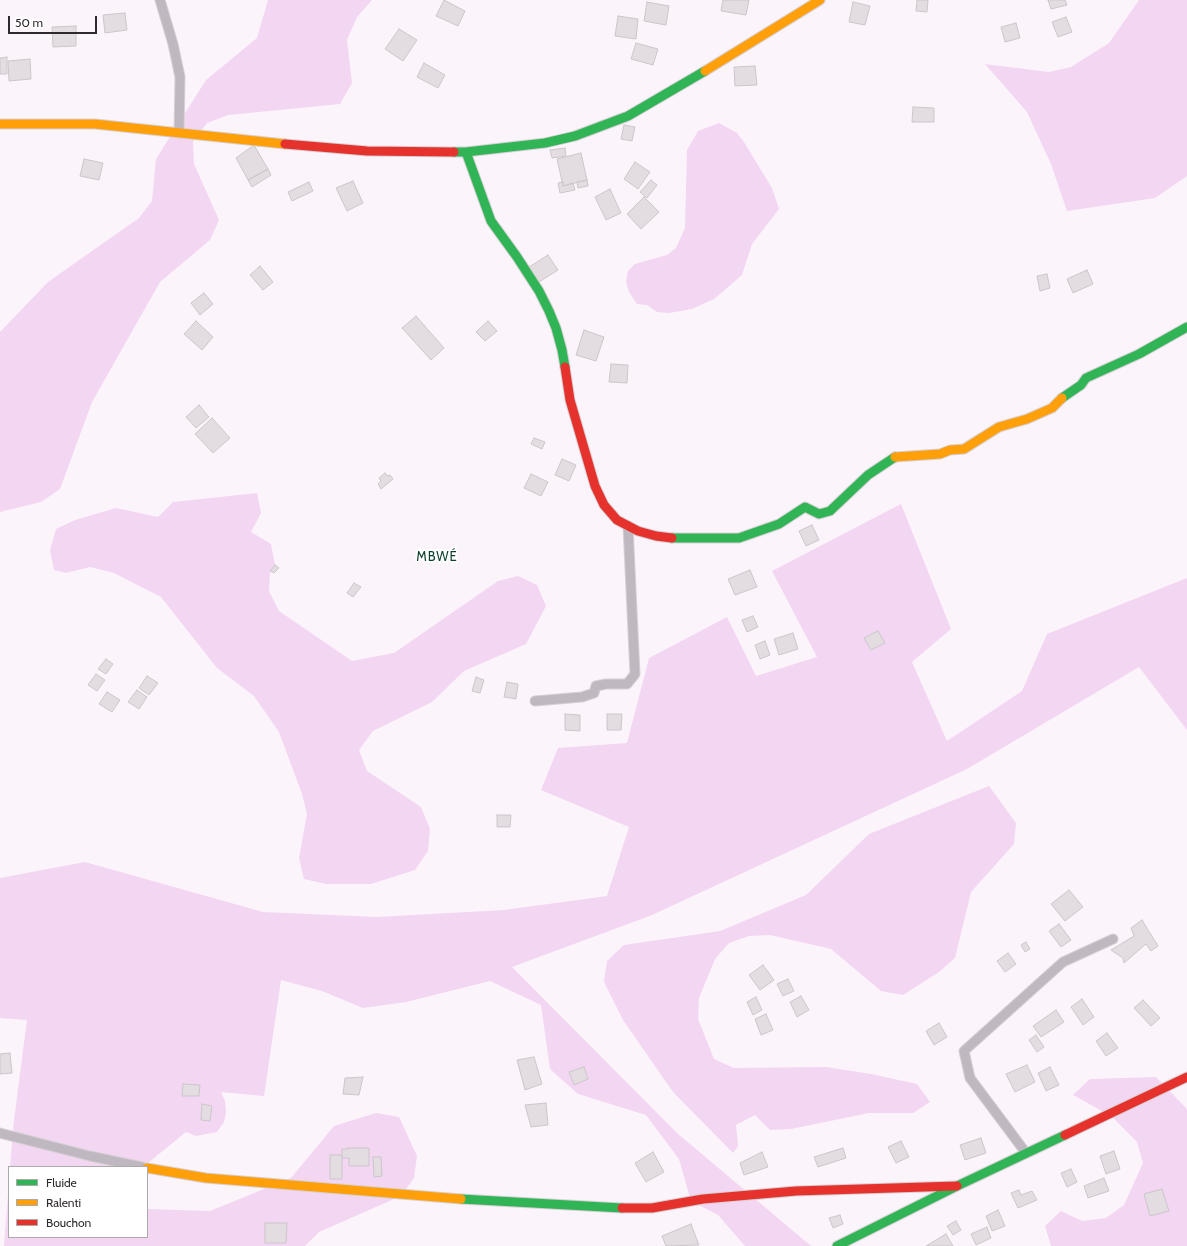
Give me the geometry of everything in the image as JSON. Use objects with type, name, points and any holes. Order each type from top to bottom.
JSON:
[{"type":"street","points":[[160,0],[173,44],[179,72],[179,133]]},
{"type":"street","points":[[0,124],[95,124],[332,149],[389,152],[466,152],[545,143],[575,136],[628,116],[678,88],[820,0]]},
{"type":"street","points":[[466,152],[491,221],[539,291],[556,328],[562,350],[570,400],[595,486],[604,505],[618,520],[638,531],[650,534],[677,539],[739,538],[779,524],[804,507],[819,514],[830,511],[868,476],[895,457],[940,454],[950,450],[964,449],[999,427],[1028,419],[1052,408],[1086,378],[1139,354],[1187,327]]},
{"type":"street","points":[[535,701],[582,696],[594,693],[596,686],[606,684],[627,684],[635,674],[628,526]]},
{"type":"street","points":[[1026,1153],[970,1078],[964,1051],[1063,962],[1113,939]]},
{"type":"street","points":[[837,1246],[957,1186],[1187,1077]]},
{"type":"street","points":[[0,1133],[90,1156],[137,1166]]},
{"type":"street","points":[[148,1168],[206,1178],[461,1199],[636,1209],[652,1208],[703,1199],[796,1190],[957,1186]]},
{"type":"shaded area","points":[[268,0],[372,0],[357,17],[347,40],[352,83],[340,104],[228,115],[207,123],[193,142],[194,164],[219,220],[210,240],[160,282],[92,402],[60,489],[41,502],[0,512],[0,332],[48,282],[139,218],[152,201],[156,159],[206,80],[257,38]]},
{"type":"shaded area","points":[[1139,0],[1187,0],[1187,176],[1155,198],[1067,211],[1051,164],[1027,112],[985,64],[1049,72],[1071,67],[1109,43]]},
{"type":"shaded area","points":[[719,123],[737,133],[744,142],[772,188],[779,209],[752,244],[742,275],[714,299],[692,309],[669,313],[657,312],[647,305],[637,304],[629,292],[626,282],[628,271],[635,264],[667,255],[676,248],[685,228],[687,150],[698,131]]},
{"type":"shaded area","points":[[257,493],[261,513],[251,532],[271,544],[275,565],[270,571],[269,591],[279,611],[352,661],[394,653],[498,581],[518,576],[537,585],[546,606],[526,644],[464,671],[432,702],[373,731],[359,750],[367,771],[421,807],[430,829],[428,851],[415,870],[371,884],[326,884],[304,879],[299,858],[307,814],[302,794],[279,732],[254,696],[217,668],[161,597],[114,573],[90,567],[66,573],[54,570],[50,550],[56,529],[75,520],[116,508],[158,517],[173,502]]},
{"type":"shaded area","points":[[901,504],[951,629],[912,662],[947,741],[1022,691],[1047,634],[1187,578],[1187,730],[1139,667],[967,769],[652,915],[512,967],[677,1133],[811,1246],[745,1246],[718,1215],[691,1201],[679,1159],[646,1115],[578,1094],[550,1069],[541,1005],[490,981],[406,1002],[363,1008],[322,991],[281,980],[264,1096],[221,1092],[225,1101],[226,1112],[224,1122],[217,1132],[196,1136],[186,1132],[144,1166],[10,1166],[14,1120],[27,1020],[0,1018],[0,878],[85,862],[263,912],[377,917],[504,910],[607,896],[629,827],[541,790],[558,748],[627,743],[649,658],[727,617],[756,676],[817,657],[772,571]]},
{"type":"shaded area","points":[[989,786],[1016,823],[1014,844],[971,892],[955,958],[939,972],[903,995],[881,991],[831,949],[770,935],[749,936],[729,943],[715,959],[699,998],[698,1019],[714,1059],[734,1068],[826,1067],[871,1074],[917,1084],[930,1102],[913,1113],[869,1113],[791,1129],[770,1130],[755,1115],[736,1125],[738,1146],[733,1153],[673,1092],[623,1020],[604,982],[607,961],[624,945],[720,931],[806,895],[869,834]]},
{"type":"shaded area","points":[[1156,1077],[1187,1109],[1187,1246],[1051,1246],[1045,1226],[1061,1211],[1082,1221],[1106,1218],[1124,1205],[1143,1163],[1137,1142],[1111,1116],[1073,1095],[1090,1079]]},
{"type":"shaded area","points":[[376,1113],[399,1117],[417,1156],[414,1178],[401,1196],[319,1232],[305,1246],[4,1246],[8,1196],[8,1238],[148,1238],[148,1209],[210,1211],[291,1178],[334,1126]]},
{"type":"building","points":[[444,0],[465,11],[458,26],[436,16]]},
{"type":"building","points":[[723,0],[749,0],[746,15],[721,11]]},
{"type":"building","points":[[917,0],[928,0],[927,12],[916,11]]},
{"type":"building","points":[[1048,0],[1065,0],[1067,5],[1051,9]]},
{"type":"building","points":[[647,2],[669,6],[666,25],[644,21]]},
{"type":"building","points":[[853,2],[870,6],[865,25],[849,22]]},
{"type":"building","points":[[125,13],[127,30],[105,33],[103,15]]},
{"type":"building","points":[[618,16],[638,19],[636,39],[615,36]]},
{"type":"building","points":[[1066,17],[1072,32],[1058,37],[1052,22]]},
{"type":"building","points":[[1016,23],[1020,38],[1005,42],[1001,27]]},
{"type":"building","points":[[76,26],[76,46],[53,47],[52,27]]},
{"type":"building","points":[[399,29],[417,40],[403,61],[385,49]]},
{"type":"building","points":[[636,43],[658,49],[653,65],[631,59]]},
{"type":"building","points":[[7,57],[7,74],[0,74],[0,58]]},
{"type":"building","points":[[30,59],[31,79],[9,81],[8,61]]},
{"type":"building","points":[[424,63],[445,75],[438,88],[417,77]]},
{"type":"building","points":[[755,66],[757,85],[735,86],[734,67]]},
{"type":"building","points":[[913,107],[934,108],[934,122],[912,122]]},
{"type":"building","points":[[624,125],[635,127],[632,141],[621,139]]},
{"type":"building","points":[[254,145],[268,169],[248,180],[236,158]]},
{"type":"building","points":[[565,148],[566,156],[552,158],[550,150]]},
{"type":"building","points":[[581,153],[587,180],[563,186],[557,159]]},
{"type":"building","points":[[84,159],[103,163],[99,180],[80,176]]},
{"type":"building","points":[[635,162],[650,172],[638,189],[624,179]]},
{"type":"building","points":[[268,169],[271,175],[252,187],[248,180]]},
{"type":"building","points":[[587,180],[588,186],[578,188],[577,182]]},
{"type":"building","points":[[651,180],[657,185],[647,198],[640,192]]},
{"type":"building","points":[[353,181],[363,203],[347,211],[336,188]]},
{"type":"building","points":[[309,182],[313,191],[292,201],[288,192]]},
{"type":"building","points":[[563,182],[563,186],[573,183],[575,190],[560,193],[558,183]]},
{"type":"building","points":[[610,189],[621,213],[606,220],[595,197]]},
{"type":"building","points":[[644,197],[659,212],[641,229],[627,214]]},
{"type":"building","points":[[548,255],[558,270],[539,282],[529,267]]},
{"type":"building","points":[[260,266],[273,282],[263,290],[250,275]]},
{"type":"building","points":[[1087,270],[1093,284],[1073,293],[1067,279]]},
{"type":"building","points":[[1047,274],[1050,288],[1040,291],[1037,276]]},
{"type":"building","points":[[204,293],[213,304],[200,315],[191,303]]},
{"type":"building","points":[[416,316],[444,348],[431,360],[402,328]]},
{"type":"building","points":[[196,321],[213,337],[202,350],[184,334]]},
{"type":"building","points":[[488,321],[497,331],[485,341],[476,332]]},
{"type":"building","points":[[584,330],[604,337],[596,361],[576,355]]},
{"type":"building","points":[[611,364],[628,365],[627,383],[609,382]]},
{"type":"building","points":[[199,405],[209,417],[196,428],[186,417]]},
{"type":"building","points":[[212,418],[230,438],[213,453],[195,434]]},
{"type":"building","points":[[534,438],[545,442],[542,449],[531,444]]},
{"type":"building","points":[[562,459],[576,465],[569,481],[555,475]]},
{"type":"building","points":[[385,473],[387,476],[390,475],[393,479],[381,489],[378,484],[381,481],[379,478]]},
{"type":"building","points":[[531,474],[548,482],[541,496],[524,488]]},
{"type":"building","points":[[812,525],[819,540],[806,546],[799,531]]},
{"type":"building","points":[[275,565],[279,568],[274,573],[270,571]]},
{"type":"building","points":[[750,570],[757,587],[735,595],[728,579]]},
{"type":"building","points":[[354,583],[361,587],[353,597],[347,593]]},
{"type":"building","points":[[753,616],[758,627],[747,632],[742,620]]},
{"type":"building","points":[[878,631],[885,643],[871,650],[864,638]]},
{"type":"building","points":[[793,633],[798,649],[779,655],[774,639]]},
{"type":"building","points":[[765,641],[770,655],[760,659],[755,645]]},
{"type":"building","points":[[106,659],[113,664],[106,674],[98,669]]},
{"type":"building","points":[[96,674],[105,680],[97,691],[88,685]]},
{"type":"building","points":[[147,676],[158,683],[149,695],[139,688]]},
{"type":"building","points":[[476,677],[484,680],[480,693],[472,691]]},
{"type":"building","points":[[507,682],[518,684],[516,699],[504,697]]},
{"type":"building","points":[[137,690],[147,697],[139,709],[128,702]]},
{"type":"building","points":[[107,692],[120,700],[112,712],[99,704]]},
{"type":"building","points":[[565,714],[580,715],[580,731],[565,730]]},
{"type":"building","points":[[607,714],[622,714],[621,730],[607,730]]},
{"type":"building","points":[[497,815],[511,815],[510,827],[497,827]]},
{"type":"building","points":[[1069,890],[1083,907],[1065,921],[1051,904]]},
{"type":"building","points":[[1142,920],[1158,946],[1151,951],[1146,944],[1124,963],[1123,958],[1111,950],[1134,936],[1131,928]]},
{"type":"building","points":[[1059,924],[1071,940],[1061,947],[1049,931]]},
{"type":"building","points":[[1026,942],[1030,949],[1025,952],[1021,945]]},
{"type":"building","points":[[1008,953],[1016,964],[1005,972],[997,961]]},
{"type":"building","points":[[763,965],[774,980],[760,990],[749,975]]},
{"type":"building","points":[[788,979],[794,991],[783,996],[777,984]]},
{"type":"building","points":[[801,996],[809,1010],[797,1017],[790,1002]]},
{"type":"building","points":[[756,997],[762,1010],[753,1015],[747,1002]]},
{"type":"building","points":[[1082,999],[1094,1017],[1083,1025],[1071,1007]]},
{"type":"building","points":[[1143,1000],[1160,1018],[1151,1026],[1134,1008]]},
{"type":"building","points":[[1056,1010],[1064,1022],[1041,1037],[1033,1026]]},
{"type":"building","points":[[766,1014],[773,1030],[761,1035],[755,1019]]},
{"type":"building","points":[[939,1023],[947,1037],[934,1045],[926,1031]]},
{"type":"building","points":[[1107,1033],[1118,1048],[1106,1056],[1096,1041]]},
{"type":"building","points":[[1036,1035],[1044,1047],[1037,1052],[1029,1040]]},
{"type":"building","points":[[10,1053],[12,1073],[0,1074],[0,1054]]},
{"type":"building","points":[[534,1057],[542,1084],[525,1090],[517,1060]]},
{"type":"building","points":[[1027,1065],[1035,1082],[1015,1092],[1006,1074]]},
{"type":"building","points":[[584,1067],[588,1079],[574,1085],[569,1072]]},
{"type":"building","points":[[1050,1067],[1059,1085],[1046,1091],[1038,1073]]},
{"type":"building","points":[[363,1077],[359,1095],[343,1094],[345,1078]]},
{"type":"building","points":[[183,1084],[200,1085],[199,1096],[182,1096]]},
{"type":"building","points":[[546,1103],[548,1125],[531,1127],[525,1105]]},
{"type":"building","points":[[202,1104],[212,1106],[210,1121],[201,1120]]},
{"type":"building","points":[[981,1138],[986,1153],[965,1160],[960,1145]]},
{"type":"building","points":[[901,1141],[909,1157],[896,1163],[888,1147]]},
{"type":"building","points":[[369,1148],[369,1166],[349,1166],[349,1158],[342,1158],[342,1149]]},
{"type":"building","points":[[843,1148],[846,1158],[818,1167],[814,1157]]},
{"type":"building","points":[[1114,1151],[1120,1169],[1106,1174],[1100,1156]]},
{"type":"building","points":[[653,1152],[664,1172],[646,1182],[635,1163]]},
{"type":"building","points":[[762,1152],[768,1167],[744,1175],[740,1163]]},
{"type":"building","points":[[330,1155],[342,1155],[342,1179],[330,1179]]},
{"type":"building","points":[[373,1157],[381,1157],[382,1176],[374,1177]]},
{"type":"building","points":[[1071,1169],[1077,1182],[1067,1187],[1061,1173]]},
{"type":"building","points":[[1104,1178],[1109,1191],[1088,1198],[1084,1186]]},
{"type":"building","points":[[1162,1189],[1169,1211],[1150,1216],[1144,1194]]},
{"type":"building","points":[[1019,1190],[1021,1195],[1032,1191],[1037,1200],[1018,1208],[1011,1193]]},
{"type":"building","points":[[998,1210],[1005,1226],[992,1231],[986,1216]]},
{"type":"building","points":[[840,1215],[843,1224],[833,1228],[829,1218]]},
{"type":"building","points":[[956,1221],[961,1230],[953,1235],[947,1226]]},
{"type":"building","points":[[265,1223],[287,1223],[286,1243],[265,1243]]},
{"type":"building","points":[[691,1224],[699,1245],[666,1246],[662,1236]]},
{"type":"building","points":[[987,1227],[991,1238],[976,1245],[971,1234]]},
{"type":"building","points":[[946,1234],[953,1246],[926,1246]]},
{"type":"traffic: fast","points":[[454,152],[545,143],[575,136],[628,116],[705,71]]},
{"type":"traffic: fast","points":[[466,152],[491,221],[539,291],[549,311],[556,328],[565,367]]},
{"type":"traffic: fast","points":[[1062,398],[1081,385],[1086,378],[1139,354],[1187,327]]},
{"type":"traffic: fast","points":[[672,538],[739,538],[779,524],[805,507],[819,514],[830,511],[868,475],[895,457]]},
{"type":"traffic: fast","points":[[837,1246],[957,1186],[1065,1135]]},
{"type":"traffic: fast","points":[[461,1199],[622,1208]]},
{"type":"traffic: slow","points":[[705,71],[820,0]]},
{"type":"traffic: slow","points":[[0,124],[95,124],[285,144]]},
{"type":"traffic: slow","points":[[895,457],[940,454],[950,450],[964,449],[999,427],[1027,419],[1052,408],[1062,398]]},
{"type":"traffic: slow","points":[[148,1168],[206,1178],[461,1199]]},
{"type":"traffic: jam","points":[[285,144],[367,151],[454,152]]},
{"type":"traffic: jam","points":[[565,367],[570,400],[595,486],[604,505],[617,520],[638,531],[656,536],[672,538]]},
{"type":"traffic: jam","points":[[1065,1135],[1187,1077]]},
{"type":"traffic: jam","points":[[622,1208],[652,1208],[703,1199],[796,1191],[957,1186]]},
{"type":"district","name":"MBWÉ","points":[[437,557]]}]
